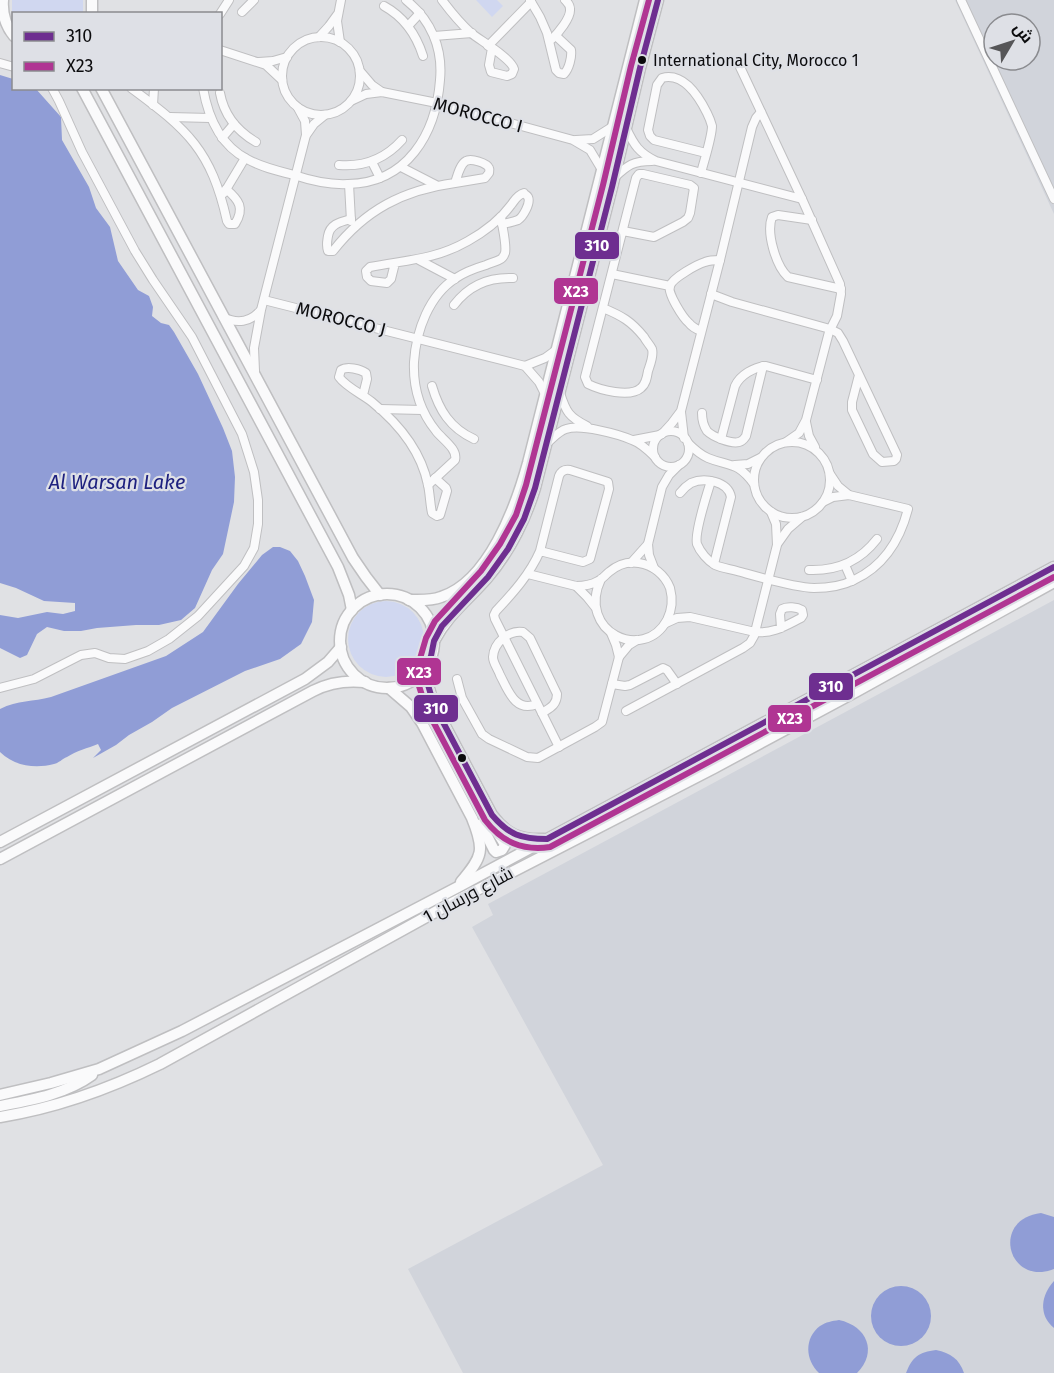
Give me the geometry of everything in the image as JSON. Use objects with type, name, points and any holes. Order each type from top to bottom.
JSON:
[{"type":"street","points":[[242,12],[254,0]]},
{"type":"street","points":[[340,42],[337,28],[341,0]]},
{"type":"street","points":[[203,90],[210,118],[222,138],[245,158],[264,167],[317,182],[349,184],[364,183],[380,178],[401,167],[415,152],[425,136],[440,83],[438,48],[434,36],[420,13],[406,0]]},
{"type":"street","points":[[442,0],[460,22],[490,47],[531,1],[553,38],[570,13],[570,7],[565,0]]},
{"type":"street","points":[[409,600],[433,599],[457,590],[492,550],[510,517],[528,463],[645,0]]},
{"type":"street","points":[[0,859],[313,691],[329,684],[347,681],[364,682],[380,687],[399,687],[417,677],[428,663],[434,641],[447,619],[477,589],[498,563],[516,535],[530,504],[615,178],[658,0]]},
{"type":"street","points":[[961,0],[1054,199]]},
{"type":"street","points":[[2,1],[5,22],[12,33]]},
{"type":"street","points":[[384,6],[397,14],[408,26],[423,56]]},
{"type":"street","points":[[408,26],[420,13]]},
{"type":"street","points":[[319,37],[338,14]]},
{"type":"street","points":[[434,36],[472,33]]},
{"type":"street","points":[[255,376],[254,348],[261,310],[306,135],[305,121],[298,108],[287,96],[282,80],[287,57],[297,45],[311,38],[330,38],[340,42],[353,53],[360,71],[372,85],[382,92]]},
{"type":"street","points":[[636,38],[642,40],[638,59],[640,68]]},
{"type":"street","points":[[222,51],[259,62],[272,69],[282,80]]},
{"type":"street","points":[[259,62],[287,57]]},
{"type":"street","points":[[733,465],[748,464],[761,457],[772,447],[786,442],[799,433],[806,420],[830,329],[836,319],[841,289],[812,220],[740,68]]},
{"type":"street","points":[[306,135],[325,115],[339,110],[351,101],[357,90],[360,71]]},
{"type":"street","points":[[701,173],[706,153],[712,125],[695,92],[686,84],[670,77],[662,78],[657,85],[648,130],[650,136],[654,140],[706,153]]},
{"type":"street","points":[[0,688],[34,679],[81,655],[95,653],[109,658],[125,659],[148,651],[169,639],[198,616],[244,566],[254,548],[258,524],[258,500],[254,472],[242,434],[192,337],[135,251],[86,159],[53,90]]},
{"type":"street","points":[[83,90],[338,567],[352,610]]},
{"type":"street","points":[[102,90],[353,558],[380,595]]},
{"type":"street","points":[[134,90],[181,127],[201,152],[224,193],[245,158]]},
{"type":"street","points":[[153,105],[154,90]]},
{"type":"street","name":"MOROCCO I","points":[[351,101],[366,94],[382,92],[436,103],[573,140],[590,150],[602,170]]},
{"type":"street","points":[[220,93],[223,106],[234,124],[256,142]]},
{"type":"street","points":[[298,108],[325,115]]},
{"type":"street","points":[[654,568],[648,544],[662,487],[688,452],[681,424],[681,411],[752,127],[761,112]]},
{"type":"street","points":[[170,117],[210,118]]},
{"type":"street","points":[[222,138],[234,124]]},
{"type":"street","name":"MOROCCO I","points":[[573,140],[593,139],[612,127]]},
{"type":"street","points":[[626,128],[637,148],[645,156],[656,161],[802,199]]},
{"type":"street","points":[[339,165],[359,165],[372,162],[387,154],[402,140]]},
{"type":"street","points":[[615,178],[632,164],[656,161]]},
{"type":"street","points":[[372,162],[380,178]]},
{"type":"street","points":[[401,167],[436,185]]},
{"type":"street","points":[[603,308],[621,315],[631,323],[651,348],[653,354],[645,382],[634,393],[604,390],[590,385],[586,380],[603,308],[622,231],[636,178],[639,174],[643,174],[694,188],[690,213],[684,222],[654,237],[622,231]]},
{"type":"street","points":[[351,219],[331,227],[326,247],[328,251],[333,250],[352,229],[374,211],[394,200],[436,185],[455,183]]},
{"type":"street","points":[[349,184],[352,229]]},
{"type":"street","points":[[812,220],[778,215],[772,217],[770,236],[778,260],[788,277],[841,289]]},
{"type":"street","points":[[395,263],[419,260],[444,252],[468,241],[502,220],[505,251],[503,256],[499,261],[473,269],[455,279],[441,291],[423,321],[418,338],[414,371],[423,410],[434,428],[455,451],[456,456],[428,485]]},
{"type":"street","points":[[419,260],[455,279]]},
{"type":"street","points":[[701,332],[686,320],[671,295],[670,286],[673,280],[699,265],[711,260],[720,260]]},
{"type":"street","points":[[473,269],[480,283]]},
{"type":"street","points":[[612,273],[670,286]]},
{"type":"street","points":[[454,304],[463,294],[480,283],[500,278],[513,279]]},
{"type":"street","points":[[711,294],[838,333],[843,340],[897,455],[894,461],[882,462],[873,454],[852,410],[859,375]]},
{"type":"street","name":"MOROCCO J","points":[[264,300],[525,366]]},
{"type":"street","points":[[223,317],[233,321],[244,321],[254,317],[261,310]]},
{"type":"street","points":[[545,394],[539,382],[525,366],[556,350]]},
{"type":"street","points":[[721,439],[736,383],[742,376],[763,366],[769,366],[817,380]]},
{"type":"street","points":[[702,412],[706,430],[710,434],[736,443],[741,442],[745,438],[763,366]]},
{"type":"street","points":[[432,386],[446,418],[457,429],[474,439]]},
{"type":"street","points":[[560,392],[570,416],[591,429]]},
{"type":"street","points":[[363,395],[401,428],[412,443],[428,485],[432,513],[438,516],[447,491],[435,478]]},
{"type":"street","points":[[380,409],[423,410]]},
{"type":"street","points":[[662,487],[654,443],[681,411]]},
{"type":"street","points":[[434,428],[446,418]]},
{"type":"street","points":[[806,420],[809,436],[816,450]]},
{"type":"street","points":[[547,443],[560,432],[577,427],[632,440],[661,464],[667,466],[673,467],[681,463],[708,458]]},
{"type":"street","points":[[632,440],[672,432],[681,435],[697,451],[708,458],[733,465],[745,473],[754,484]]},
{"type":"street","points":[[786,442],[802,442],[816,450],[823,457],[838,486],[849,495]]},
{"type":"street","points":[[626,711],[750,643],[777,545],[776,524],[771,512],[759,500],[754,484],[755,470],[761,457]]},
{"type":"street","points":[[540,551],[583,562],[590,559],[609,489],[608,482],[570,470],[561,472],[540,551],[528,574],[495,613],[495,619],[559,747]]},
{"type":"street","points":[[771,512],[786,518],[810,514],[818,508],[828,493],[830,474]]},
{"type":"street","points":[[680,493],[690,483],[697,481],[711,481],[726,486],[730,491],[731,497],[714,564]]},
{"type":"street","points":[[711,481],[697,539],[700,549],[714,564],[808,587],[835,586],[852,581],[872,570],[888,554],[899,536],[908,509],[849,495],[838,496],[823,502]]},
{"type":"street","points":[[777,545],[788,529],[802,517]]},
{"type":"street","points":[[809,570],[827,570],[845,565],[862,555],[877,539]]},
{"type":"street","points":[[631,563],[648,544]]},
{"type":"street","points":[[528,574],[576,586],[592,584],[614,567],[631,563],[647,565],[663,577],[672,597],[681,610],[690,617]]},
{"type":"street","points":[[845,565],[852,581]]},
{"type":"street","name":"شارع ورسان 1","points":[[0,1095],[99,1069],[210,1017],[458,887],[1054,567]]},
{"type":"street","points":[[601,579],[595,599],[596,609],[604,627],[624,639],[639,640]]},
{"type":"street","name":"شارع ورسان 1","points":[[0,1117],[83,1096],[160,1064],[446,906],[714,768],[1054,582]]},
{"type":"street","points":[[576,586],[596,609]]},
{"type":"street","points":[[364,682],[354,675],[347,665],[340,647],[342,627],[352,610],[368,598],[392,595],[409,600],[425,614],[432,627],[434,641]]},
{"type":"street","points":[[457,679],[465,704],[485,737],[531,758],[538,758],[602,722],[619,657],[629,645],[654,634],[665,623],[671,611],[672,597]]},
{"type":"street","points":[[665,623],[677,618],[690,617],[754,632],[771,632],[781,628]]},
{"type":"street","points":[[537,704],[524,706],[514,700],[494,663],[495,649],[504,637],[514,632],[520,631],[530,638],[557,697],[554,705],[542,713]]},
{"type":"street","points":[[611,633],[619,657]]},
{"type":"street","points":[[0,842],[305,679],[328,662],[340,647]]},
{"type":"street","points":[[428,663],[428,685],[434,705],[496,821],[511,834],[524,839],[547,839]]},
{"type":"street","points":[[612,684],[630,685],[663,668],[667,670],[676,684]]},
{"type":"street","points":[[389,688],[411,707],[422,723],[462,797],[478,834],[480,847],[476,864],[458,887]]},
{"type":"street","points":[[462,797],[479,821],[496,852],[502,850],[505,845],[491,822],[486,803]]},
{"type":"street","points":[[0,1106],[66,1090],[99,1069]]},
{"type":"shaded area","points":[[12,0],[83,0],[83,12],[12,12]]},
{"type":"shaded area","points":[[476,0],[497,0],[503,6],[492,17]]},
{"type":"shaded area","points":[[955,0],[1054,0],[1054,214],[988,72],[1042,72],[1042,12],[982,12],[982,58]]},
{"type":"shaded area","points":[[1054,600],[1054,1373],[463,1373],[408,1269],[603,1165],[472,927],[493,915],[488,904]]},
{"type":"shaded area","points":[[379,601],[393,601],[407,607],[418,618],[424,632],[421,654],[413,666],[393,677],[379,677],[365,671],[354,660],[348,646],[348,632],[354,618],[365,607]]},
{"type":"water","name":"Al Warsan Lake","points":[[0,75],[12,79],[12,90],[37,90],[61,117],[62,140],[89,187],[96,208],[110,227],[118,261],[138,290],[149,296],[153,307],[152,316],[161,323],[169,325],[198,374],[232,451],[235,477],[234,502],[223,554],[212,570],[195,608],[181,620],[159,625],[81,631],[64,631],[47,627],[37,634],[27,655],[20,658],[0,648],[0,615],[18,618],[47,612],[63,614],[75,611],[75,603],[44,601],[0,583]]},
{"type":"water","points":[[273,547],[290,551],[298,561],[314,600],[312,622],[301,644],[280,659],[245,671],[172,708],[93,758],[101,750],[98,744],[56,763],[40,766],[18,763],[0,752],[0,709],[13,704],[51,697],[166,656],[203,632],[238,584],[262,555]]},
{"type":"water","points":[[1041,1213],[1054,1217],[1054,1269],[1038,1272],[1025,1269],[1016,1261],[1011,1250],[1011,1238],[1015,1227],[1025,1218]]},
{"type":"water","points":[[1054,1281],[1054,1328],[1045,1317],[1043,1305],[1046,1292]]},
{"type":"water","points":[[901,1286],[918,1291],[926,1299],[931,1316],[926,1333],[918,1341],[901,1346],[884,1341],[876,1333],[871,1316],[876,1299],[884,1291]]},
{"type":"water","points":[[839,1320],[849,1323],[863,1334],[868,1349],[867,1357],[857,1373],[819,1373],[809,1356],[811,1337],[822,1325]]},
{"type":"water","points":[[936,1350],[954,1357],[964,1373],[906,1373],[917,1356]]},
{"type":"transit line","name":"X23","points":[[649,0],[526,485],[516,515],[500,544],[481,571],[435,621],[426,638],[419,662],[419,686],[426,708],[485,820],[498,834],[513,843],[530,848],[550,847],[1054,577]]},
{"type":"transit line","name":"310","points":[[658,0],[535,488],[524,519],[508,549],[488,577],[442,626],[434,641],[428,663],[428,685],[434,705],[492,815],[504,827],[516,834],[523,837],[547,839],[1054,567]]},
{"type":"place","name":"International City, Morocco 1","points":[[642,60]]}]
